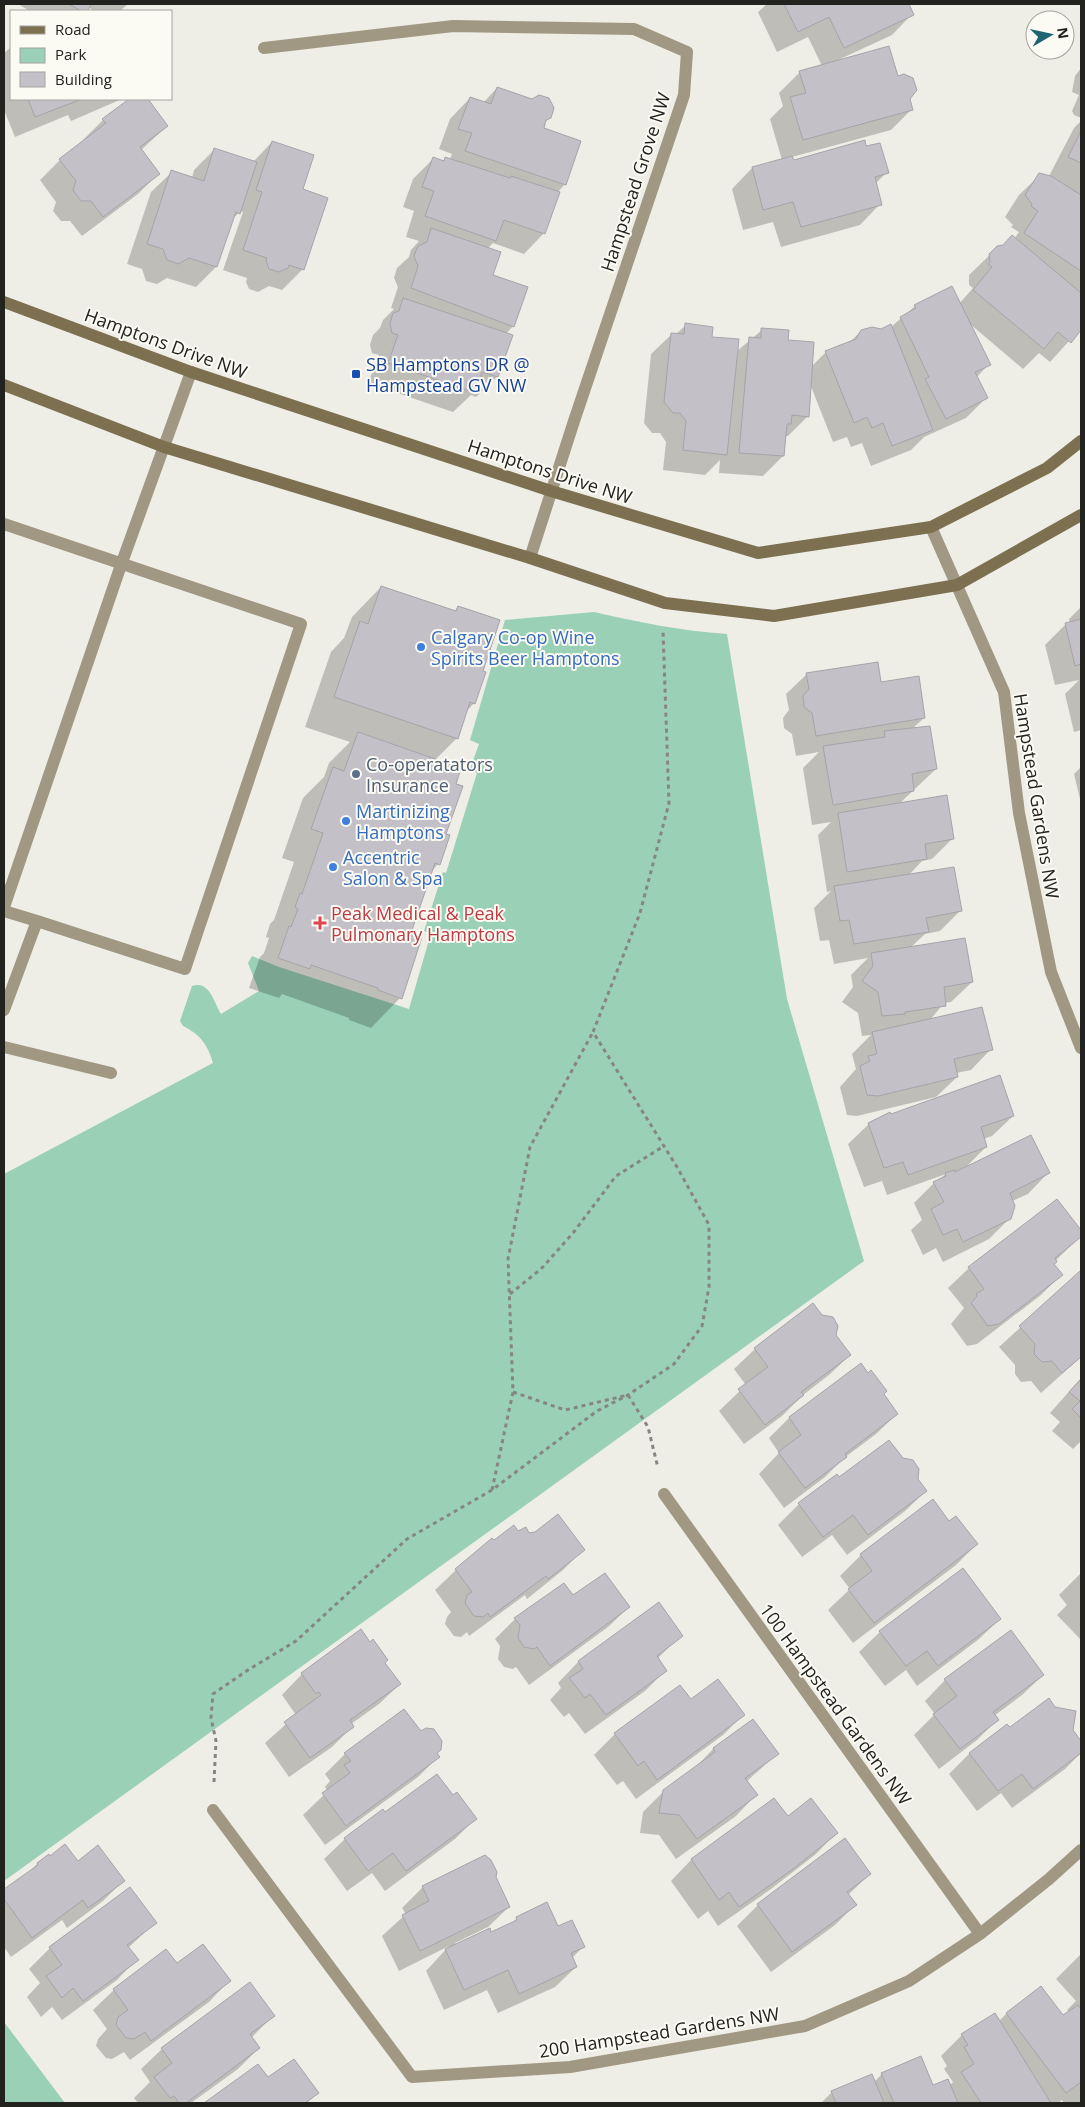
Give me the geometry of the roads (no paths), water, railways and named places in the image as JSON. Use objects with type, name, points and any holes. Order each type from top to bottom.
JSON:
[{"type":"street","name":"Hampstead Grove NW","points":[[264,48],[453,26],[634,29],[687,52],[684,95],[530,558]]},
{"type":"street","name":"Hamptons Drive NW","points":[[4,302],[191,372],[551,491],[758,553],[932,527],[1047,468],[1081,441]]},
{"type":"street","points":[[4,907],[121,565],[191,372]]},
{"type":"street","points":[[4,385],[164,447],[530,558],[665,602],[774,616],[957,585],[1081,515]]},
{"type":"street","points":[[4,524],[121,565],[301,624],[185,969],[4,911]]},
{"type":"street","name":"Hampstead Gardens NW","points":[[932,527],[1004,692],[1019,813],[1051,972],[1081,1048]]},
{"type":"street","points":[[4,1010],[37,921]]},
{"type":"street","points":[[4,1047],[111,1073]]},
{"type":"street","name":"100 Hampstead Gardens NW","points":[[664,1494],[980,1934]]},
{"type":"street","name":"200 Hampstead Gardens NW","points":[[213,1810],[412,2077],[570,2067],[805,2026],[908,1981],[980,1934]]},
{"type":"street","points":[[980,1934],[1049,1879],[1081,1850]]},
{"type":"place","name":"SB Hamptons DR @ Hampstead GV NW","points":[[356,374]]},
{"type":"place","name":"Calgary Co-op Wine Spirits Beer Hamptons","points":[[421,647]]},
{"type":"place","name":"Co-operatators Insurance","points":[[356,774]]},
{"type":"place","name":"Martinizing Hamptons","points":[[346,821]]},
{"type":"place","name":"Accentric Salon & Spa","points":[[333,867]]},
{"type":"place","name":"Peak Medical & Peak Pulmonary Hamptons","points":[[320,923]]}]
